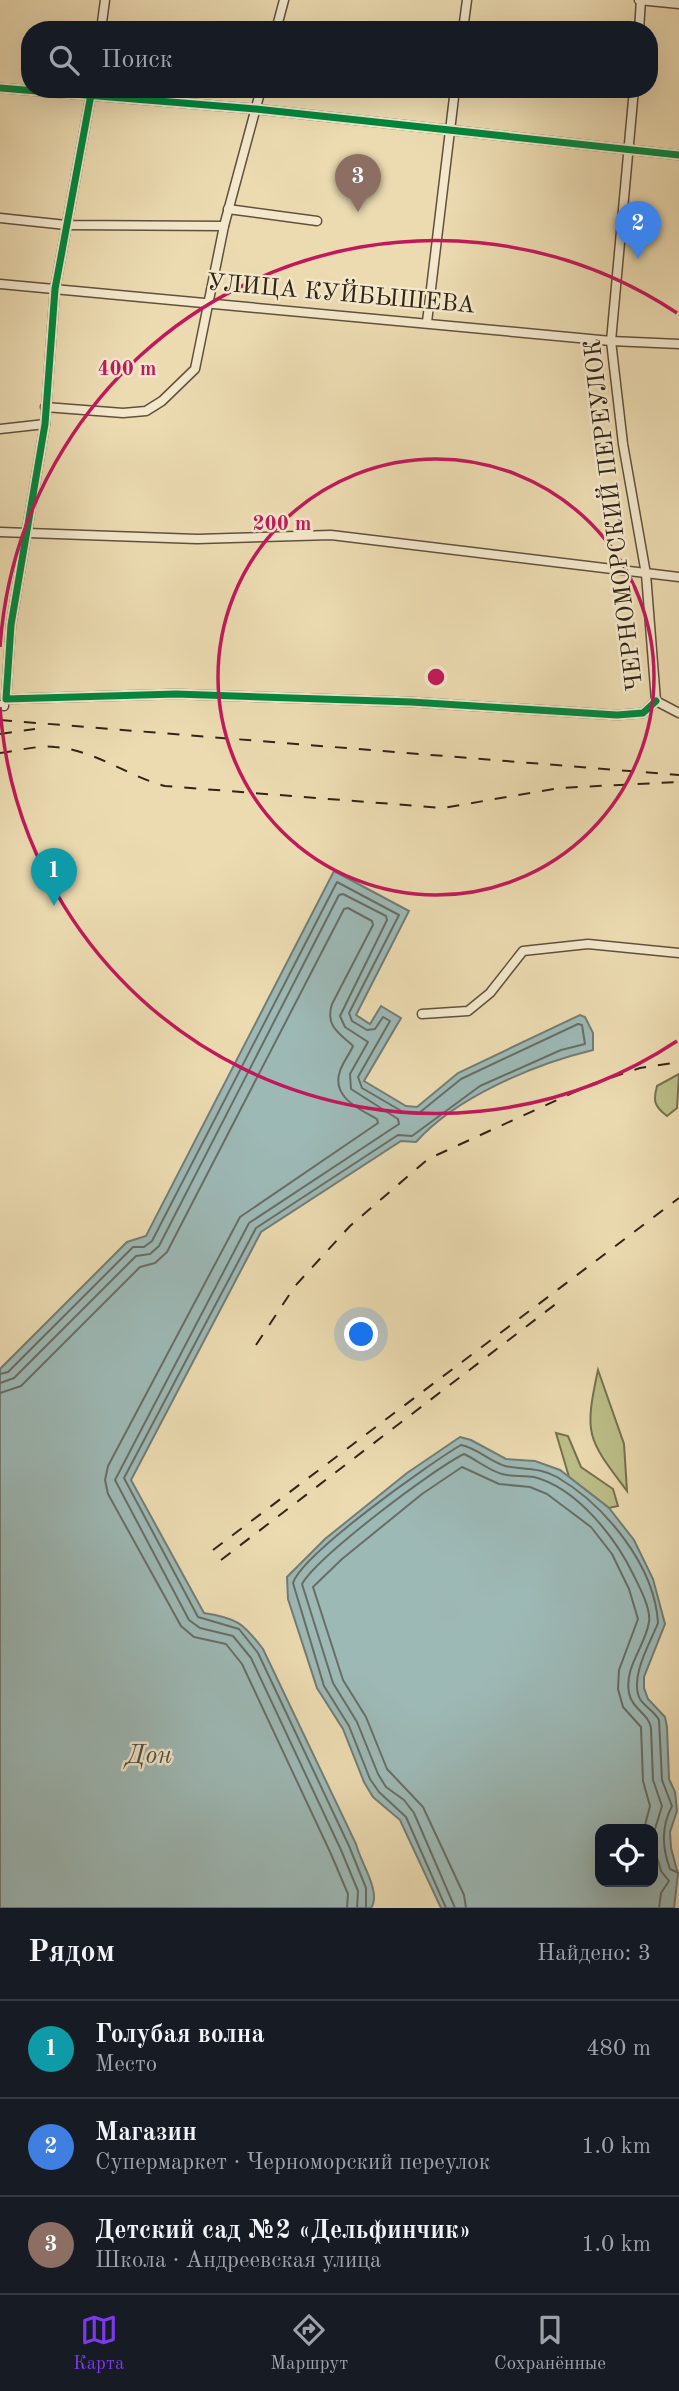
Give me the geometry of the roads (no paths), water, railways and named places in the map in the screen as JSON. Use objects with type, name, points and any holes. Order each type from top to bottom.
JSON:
[{"type":"street","points":[[102,21],[106,0]]},
{"type":"street","points":[[278,21],[284,0]]},
{"type":"street","points":[[464,21],[467,0]]},
{"type":"street","points":[[639,21],[640,0],[679,4]]},
{"type":"street","points":[[0,88],[21,89]]},
{"type":"street","points":[[90,98],[55,289],[45,424],[25,531],[3,703],[176,694],[411,702],[617,715],[643,713],[656,701]]},
{"type":"street","points":[[146,98],[679,155]]},
{"type":"street","points":[[45,407],[123,414],[146,411],[162,401],[195,369],[211,302],[224,226],[259,98]]},
{"type":"street","points":[[427,322],[454,98]]},
{"type":"street","name":"ЧЕРНОМОРСКИЙ ПЕРЕУЛОК","points":[[633,98],[611,341],[623,444],[646,574],[656,701],[679,713]]},
{"type":"street","points":[[228,209],[317,221]]},
{"type":"street","points":[[0,218],[66,225],[224,226]]},
{"type":"street","name":"УЛИЦА КУЙБЫШЕВА","points":[[0,284],[611,341],[679,344]]},
{"type":"street","points":[[0,429],[45,424]]},
{"type":"street","points":[[0,532],[197,539],[331,535],[679,578]]},
{"type":"street","points":[[422,1014],[468,1011],[490,992],[523,951],[588,944],[679,953]]},
{"type":"water","name":"Дон","points":[[334,871],[409,911],[356,1015],[370,1024],[381,1006],[401,1018],[364,1081],[406,1106],[417,1107],[458,1073],[580,1015],[585,1017],[593,1033],[593,1050],[522,1073],[474,1097],[452,1111],[416,1142],[401,1141],[261,1232],[131,1480],[204,1613],[238,1623],[263,1649],[356,1844],[372,1885],[374,1901],[371,1908],[0,1908],[0,1369],[127,1242],[146,1236]]},
{"type":"water","points":[[460,1437],[506,1459],[535,1461],[560,1470],[609,1508],[634,1540],[653,1579],[665,1624],[644,1677],[644,1688],[648,1699],[665,1717],[667,1727],[669,1779],[675,1792],[677,1811],[670,1832],[678,1874],[674,1908],[441,1908],[400,1820],[373,1797],[364,1782],[343,1729],[317,1688],[288,1599],[287,1577],[325,1539],[407,1473]]},
{"type":"railway","points":[[0,720],[679,775]]},
{"type":"railway","points":[[0,734],[35,729]]},
{"type":"railway","points":[[0,753],[35,747],[55,747],[84,753],[165,786],[443,808],[559,788],[679,782]]},
{"type":"railway","points":[[256,1345],[295,1286],[350,1226],[428,1159],[592,1084],[640,1068],[679,1062]]},
{"type":"railway","points":[[213,1550],[679,1198]]},
{"type":"railway","points":[[221,1560],[557,1303]]},
{"type":"place","name":"Детский сад №2 «Дельфинчик»","points":[[358,212]]},
{"type":"place","name":"Магазин","points":[[638,259]]},
{"type":"place","name":"Голубая волна","points":[[54,906]]}]
